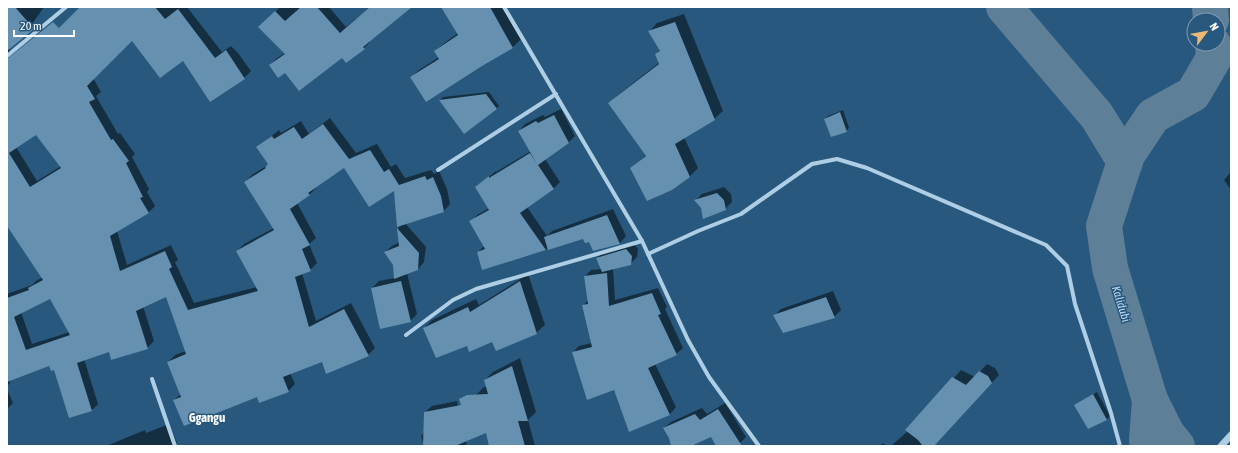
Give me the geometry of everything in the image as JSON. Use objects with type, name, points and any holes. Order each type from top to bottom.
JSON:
[{"type":"street","points":[[7,56],[66,7]]},
{"type":"street","points":[[504,7],[642,241],[688,340],[709,376],[759,446]]},
{"type":"street","points":[[438,170],[556,94]]},
{"type":"street","points":[[648,254],[698,231],[741,214],[812,164],[837,159],[867,168],[1046,245],[1067,266],[1074,304],[1111,413],[1120,446]]},
{"type":"street","points":[[406,335],[453,300],[476,289],[642,241]]},
{"type":"street","points":[[152,379],[175,446]]},
{"type":"street","points":[[1221,446],[1231,435]]},
{"type":"building","points":[[7,7],[15,7],[34,29],[7,51]]},
{"type":"building","points":[[80,7],[155,7],[165,19],[178,9],[215,58],[226,50],[245,79],[210,102],[183,61],[160,78],[132,41],[87,86],[95,99],[89,102],[111,140],[113,139],[129,161],[126,163],[143,197],[140,198],[149,213],[110,236],[120,271],[165,251],[172,267],[169,269],[188,310],[258,291],[236,251],[274,230],[244,182],[266,168],[265,167],[268,164],[256,147],[272,136],[274,139],[294,127],[302,139],[323,124],[349,159],[370,150],[384,172],[389,169],[399,185],[425,176],[427,180],[433,177],[441,196],[444,212],[397,227],[394,191],[369,207],[344,168],[308,193],[310,195],[290,209],[310,245],[302,249],[311,271],[295,277],[309,327],[344,309],[369,356],[326,374],[322,362],[283,377],[289,392],[259,403],[257,397],[184,426],[173,400],[181,397],[167,362],[186,354],[166,297],[136,311],[148,349],[111,360],[109,352],[77,363],[92,411],[69,418],[54,370],[51,371],[49,366],[7,382],[7,298],[29,290],[28,288],[43,280],[7,226],[7,59],[53,22],[59,28]],"holes":[[[36,135],[61,168],[30,187],[9,153]],[[50,299],[70,335],[26,350],[14,317]]]},
{"type":"building","points":[[301,7],[317,7],[340,33],[370,7],[412,7],[363,47],[365,49],[346,63],[342,58],[299,91],[285,73],[278,78],[269,65],[285,54],[258,27],[275,11],[285,21]]},
{"type":"building","points":[[441,7],[490,7],[513,48],[426,102],[410,77],[439,59],[434,51],[458,35]]},
{"type":"building","points":[[675,22],[715,120],[675,144],[690,177],[672,190],[647,201],[630,168],[646,156],[608,103],[659,64],[655,54],[660,51],[648,31]]},
{"type":"building","points":[[486,94],[497,109],[464,134],[439,100]]},
{"type":"building","points":[[840,112],[847,132],[831,137],[824,119]]},
{"type":"building","points":[[554,115],[569,143],[538,165],[554,189],[520,213],[546,250],[482,270],[477,252],[485,249],[469,221],[489,210],[475,187],[489,176],[489,178],[530,153],[537,164],[518,131],[536,121],[538,123]]},
{"type":"building","points":[[717,193],[724,200],[726,210],[703,219],[701,208],[694,200]]},
{"type":"building","points":[[607,215],[620,244],[593,251],[589,242],[585,243],[583,239],[548,250],[544,237]]},
{"type":"building","points":[[397,228],[419,253],[418,270],[394,279],[393,265],[384,252],[399,246]]},
{"type":"building","points":[[626,249],[632,256],[631,265],[602,272],[596,258]]},
{"type":"building","points":[[607,273],[609,306],[652,293],[661,314],[658,315],[677,355],[648,368],[670,415],[629,432],[614,390],[587,400],[572,352],[592,347],[582,305],[588,304],[584,276]]},
{"type":"building","points":[[401,281],[411,322],[380,329],[371,288]]},
{"type":"building","points":[[520,281],[537,334],[496,351],[492,342],[469,352],[467,346],[436,358],[423,328],[468,307],[470,312]]},
{"type":"building","points":[[826,297],[835,318],[783,333],[773,315]]},
{"type":"building","points":[[512,366],[528,421],[518,421],[525,446],[489,446],[486,433],[455,446],[423,446],[424,412],[461,405],[459,399],[467,395],[488,394],[484,380]]},
{"type":"building","points":[[979,371],[988,376],[992,383],[934,446],[923,446],[905,430],[952,377],[966,385]]},
{"type":"building","points":[[1093,394],[1107,420],[1088,429],[1074,405]]},
{"type":"building","points":[[718,409],[742,446],[716,446],[711,437],[691,446],[671,446],[669,438],[663,428],[695,414],[700,420]]},
{"type":"waterway","name":"Kalidubi","points":[[1004,7],[1097,116],[1125,162]]},
{"type":"waterway","name":"Kalidubi","points":[[1210,7],[1210,12]]},
{"type":"waterway","name":"Kalidubi","points":[[1148,446],[1147,440],[1150,400],[1110,268],[1104,226],[1127,155],[1153,116],[1193,94],[1214,58],[1214,52]]},
{"type":"waterway","points":[[1150,400],[1167,434],[1177,446]]},
{"type":"district","name":"Ggangu","points":[[207,417]]}]
